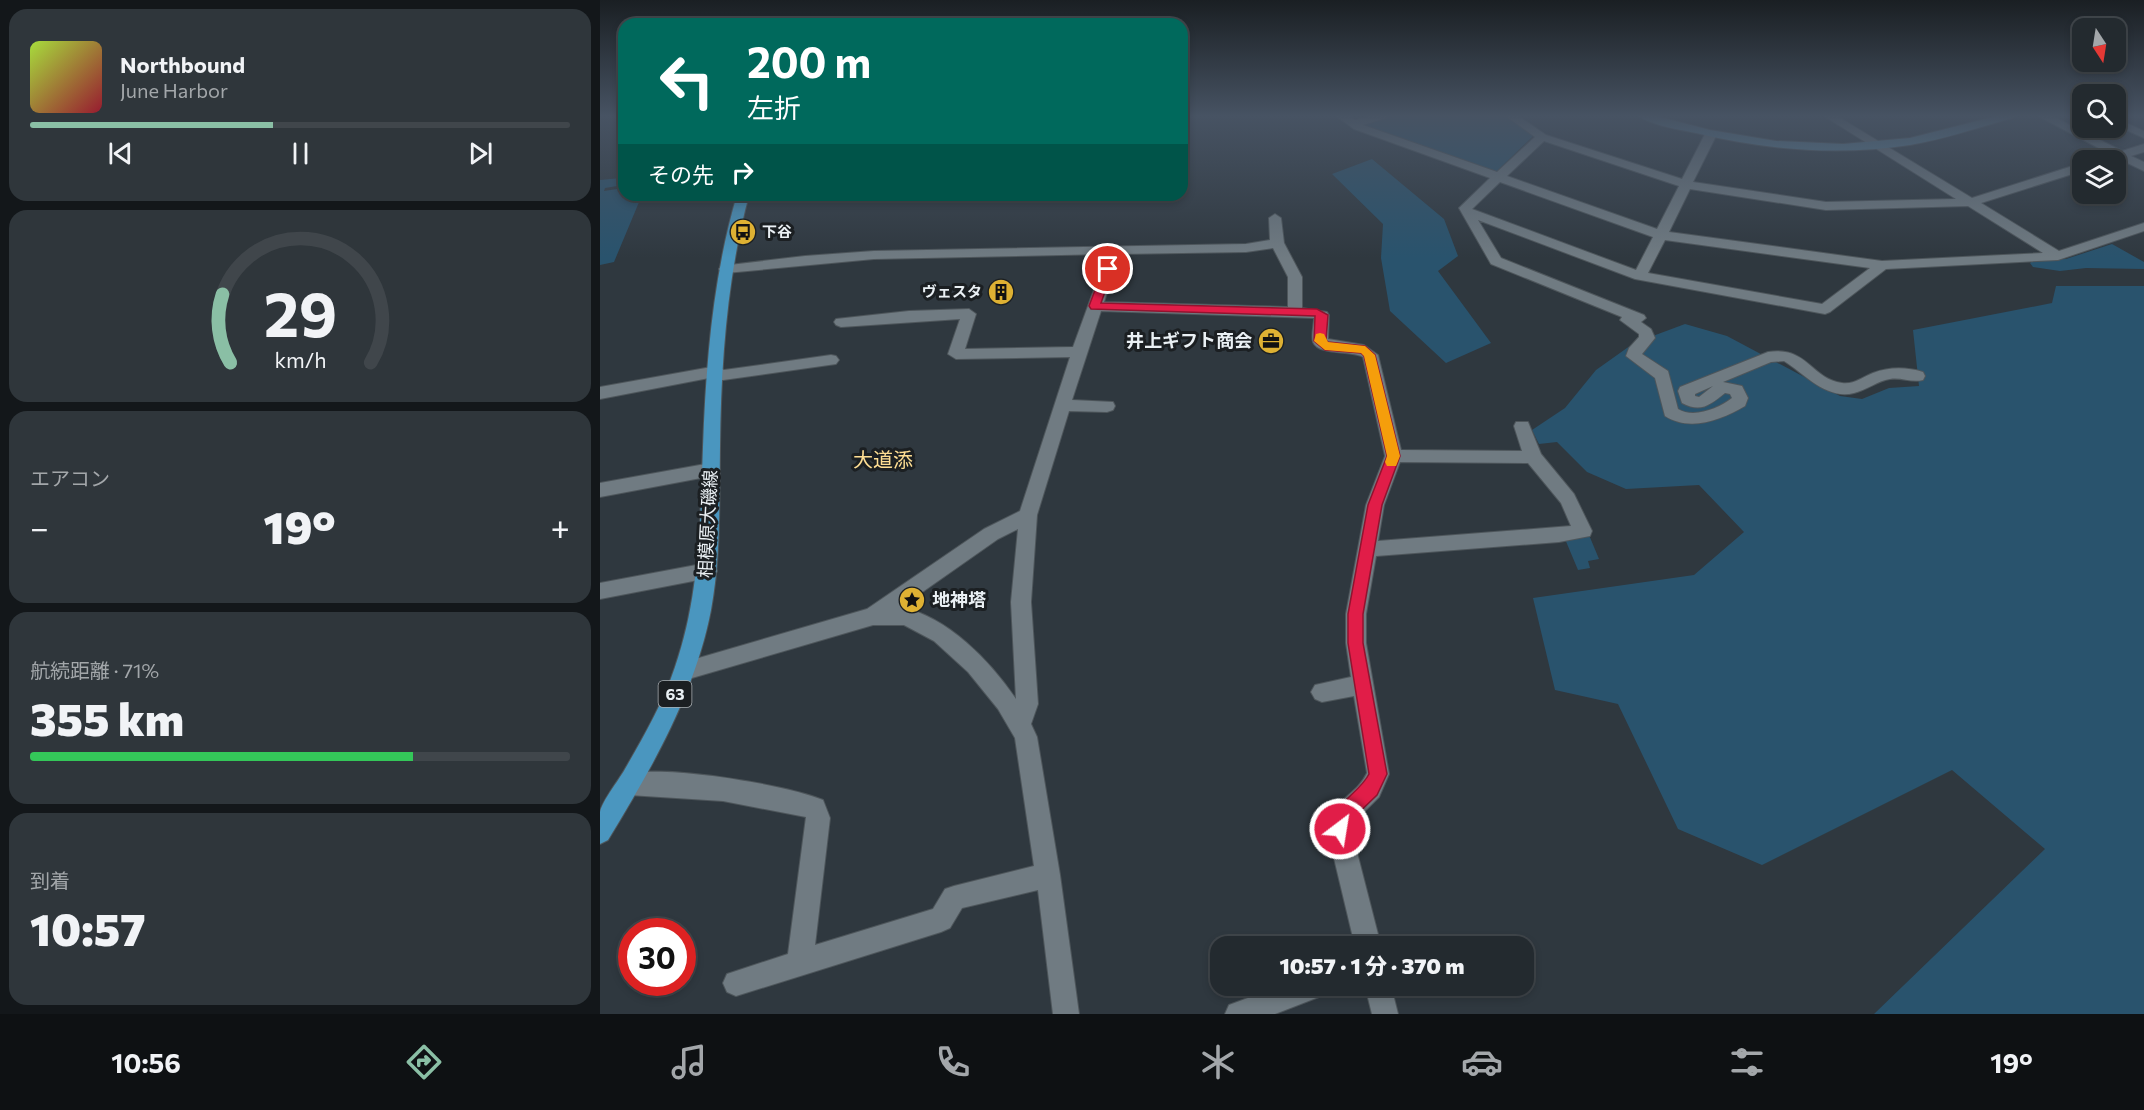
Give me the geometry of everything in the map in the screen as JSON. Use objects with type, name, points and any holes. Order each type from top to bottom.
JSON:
[{"type":"main road","name":"相模原大磯線","points":[[600,832],[630,784],[670,708],[685,671],[701,611],[707,571],[716,374],[726,269],[742,201]]},
{"type":"street","points":[[1461,163],[1661,235],[1882,265],[2058,256],[2144,226]]},
{"type":"street","points":[[1513,163],[1465,208],[1496,261],[1605,305],[1601,310],[1632,318],[1646,332],[1647,338],[1634,352],[1634,356],[1662,375],[1671,412],[1686,419],[1733,406],[1739,402],[1740,398],[1736,390],[1723,387],[1707,402],[1701,404],[1689,399],[1686,391],[1768,357],[1782,355],[1789,357],[1829,386],[1847,390],[1857,389],[1883,375],[1917,376]]},
{"type":"street","points":[[1622,163],[1684,184],[1826,206],[1971,202],[2072,170]]},
{"type":"street","points":[[1640,276],[1695,163]]},
{"type":"street","points":[[1909,163],[2058,256]]},
{"type":"street","points":[[1466,211],[1640,276],[1825,309],[1882,265]]},
{"type":"street","points":[[1275,218],[1276,243],[1293,271],[1295,311]]},
{"type":"street","points":[[726,269],[873,255],[1246,248],[1276,243]]},
{"type":"street","points":[[1020,724],[1027,704],[1021,602],[1028,514],[1079,352],[1115,250]]},
{"type":"street","points":[[1095,306],[1295,311],[1322,315],[1320,341],[1325,346],[1365,350],[1370,355],[1394,456],[1375,505],[1356,614],[1356,643],[1378,774],[1371,789],[1341,818],[1340,829],[1366,936]]},
{"type":"street","points":[[849,318],[969,314],[972,318],[956,354],[1079,352]]},
{"type":"street","points":[[600,393],[825,358]]},
{"type":"street","points":[[1063,405],[1107,406]]},
{"type":"street","points":[[1367,549],[1559,536],[1583,531],[1568,499],[1533,457],[1522,426]]},
{"type":"street","points":[[1394,456],[1533,457]]},
{"type":"street","points":[[600,490],[711,470]]},
{"type":"street","points":[[873,616],[991,534],[1028,514]]},
{"type":"street","points":[[600,591],[707,571]]},
{"type":"street","points":[[685,671],[873,616],[903,616],[924,624],[953,645],[986,675],[1020,724],[1026,737],[1048,874],[1066,1014]]},
{"type":"street","points":[[1322,692],[1362,685]]},
{"type":"street","points":[[630,784],[656,783],[773,796],[815,808],[818,818],[800,963]]},
{"type":"street","points":[[736,982],[941,919],[954,898],[1048,874]]},
{"type":"street","points":[[1238,1014],[1288,996]]},
{"type":"street","points":[[1380,996],[1385,1014]]},
{"type":"shaded area","points":[[1360,163],[1377,163],[1444,219],[1458,256],[1438,271],[1491,343],[1446,363],[1390,311],[1381,258],[1383,224],[1332,174]]},
{"type":"shaded area","points":[[1470,163],[1505,163],[1497,171]]},
{"type":"shaded area","points":[[618,178],[617,186],[605,188],[604,191],[618,189],[618,201],[639,201],[614,262],[600,265],[600,180]]},
{"type":"shaded area","points":[[2112,244],[2144,262],[2144,269],[2086,268],[2060,271],[2033,267],[2030,263],[2034,260],[2066,259]]},
{"type":"shaded area","points":[[2056,286],[2144,286],[2144,1014],[1874,1014],[2045,849],[1952,770],[1762,865],[1678,829],[1618,704],[1555,690],[1533,598],[1694,575],[1744,532],[1699,485],[1626,489],[1587,472],[1557,442],[1539,444],[1532,430],[1565,408],[1596,370],[1634,343],[1685,324],[1727,336],[1840,396],[1862,399],[1889,388],[1919,386],[1913,330],[2052,303]]},
{"type":"shaded area","points":[[1589,535],[1599,559],[1588,561],[1590,568],[1578,570],[1565,539]]},
{"type":"slow traffic","points":[[1320,337],[1320,341],[1325,346],[1365,350],[1370,355],[1394,456],[1391,462]]},
{"type":"place","name":"下谷","points":[[743,232]]},
{"type":"place","name":"ヴェスタ","points":[[1001,292]]},
{"type":"place","name":"井上ギフト商会","points":[[1271,341]]},
{"type":"place","name":"地神塔","points":[[912,600]]},
{"type":"district","name":"大道添","points":[[883,460]]},
{"type":"route","points":[[1108,269],[1095,306],[1317,313],[1322,315],[1320,341],[1325,346],[1365,350],[1370,355],[1394,456],[1375,505],[1358,589],[1356,614],[1356,643],[1378,774],[1371,789],[1341,818],[1340,829]]}]
